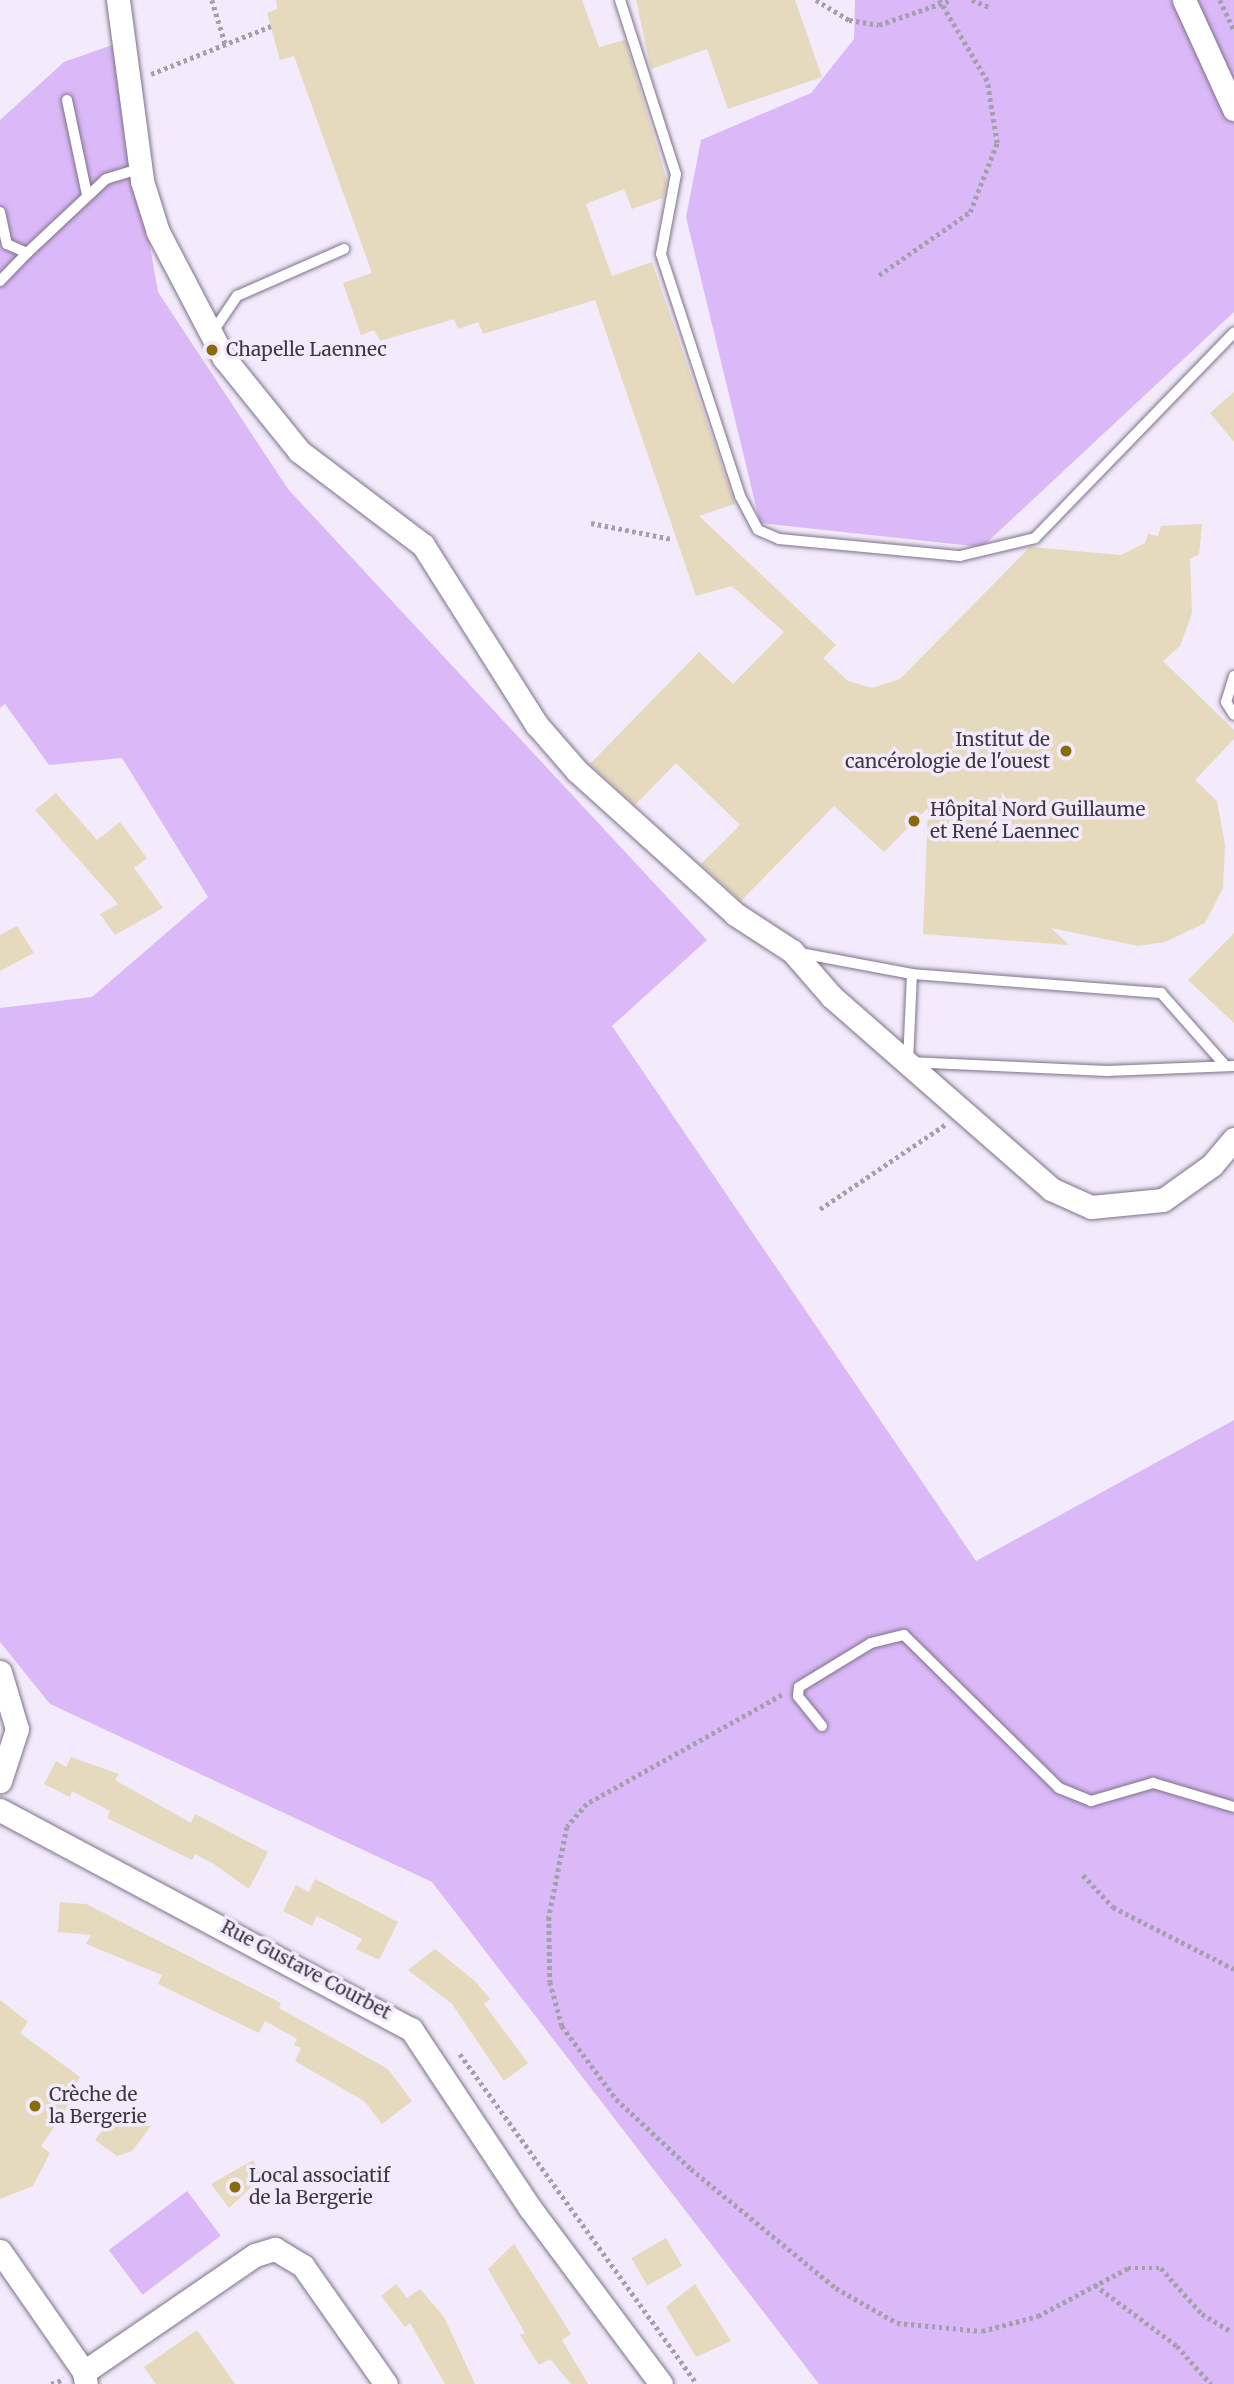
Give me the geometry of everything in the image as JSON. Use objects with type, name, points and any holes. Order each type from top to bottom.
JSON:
[{"type":"street","points":[[118,0],[139,169],[158,232],[210,334],[299,451],[423,545],[530,715],[577,771],[736,914],[792,951],[832,997],[1051,1189],[1091,1207],[1163,1200],[1212,1165],[1234,1139]]},
{"type":"street","points":[[1184,0],[1234,110]]},
{"type":"street","points":[[0,1672],[17,1729],[0,1781]]},
{"type":"street","name":"Rue Gustave Courbet","points":[[0,1810],[411,2029],[530,2208],[661,2384]]},
{"type":"street","points":[[0,2251],[85,2378],[255,2255],[275,2249],[303,2266],[386,2384]]},
{"type":"lane","points":[[620,0],[676,174],[661,254],[740,496],[758,530],[779,539],[960,556],[1035,538],[1234,333]]},
{"type":"lane","points":[[67,100],[88,195]]},
{"type":"lane","points":[[0,281],[106,178],[139,169]]},
{"type":"lane","points":[[0,212],[7,244],[27,253]]},
{"type":"lane","points":[[210,334],[237,296],[344,249]]},
{"type":"lane","points":[[1234,676],[1226,702],[1234,715]]},
{"type":"lane","points":[[792,951],[912,974],[1161,993],[1228,1065]]},
{"type":"lane","points":[[912,974],[908,1062],[1107,1071],[1228,1065]]},
{"type":"lane","points":[[822,1726],[798,1696],[799,1687],[872,1643],[904,1635],[1059,1788],[1091,1801],[1153,1783],[1234,1807]]},
{"type":"path","points":[[212,0],[226,46]]},
{"type":"path","points":[[816,0],[849,20],[879,25],[943,6],[951,0]]},
{"type":"path","points":[[879,275],[970,212],[998,143],[987,81],[939,0]]},
{"type":"path","points":[[972,0],[989,7]]},
{"type":"path","points":[[1220,0],[1234,30]]},
{"type":"path","points":[[130,81],[226,46],[271,26]]},
{"type":"path","points":[[591,523],[672,539]]},
{"type":"path","points":[[820,1209],[901,1158],[961,1109]]},
{"type":"path","points":[[799,1687],[669,1754],[587,1804],[567,1827],[549,1917],[550,1982],[562,2026],[616,2099],[691,2169],[836,2288],[897,2323],[982,2331],[1038,2316],[1128,2268],[1161,2268],[1202,2314],[1230,2331]]},
{"type":"path","points":[[1083,1875],[1113,1907],[1234,1969]]},
{"type":"path","points":[[460,2054],[697,2384]]},
{"type":"path","points":[[1094,2285],[1177,2346],[1211,2384]]},
{"type":"shaded area","points":[[855,0],[1234,0],[1234,312],[982,547],[760,523],[686,217],[701,140],[811,93],[854,39]]},
{"type":"shaded area","points":[[115,44],[158,292],[288,489],[707,940],[612,1026],[976,1561],[1234,1420],[1234,2384],[819,2384],[432,1882],[50,1704],[0,1642],[0,1008],[92,997],[208,897],[122,758],[49,765],[5,704],[0,708],[0,120],[64,62]]},
{"type":"shaded area","points":[[187,2191],[221,2236],[142,2295],[109,2250]]},
{"type":"building","points":[[276,0],[582,0],[599,47],[625,40],[667,180],[663,198],[632,209],[624,189],[586,204],[612,276],[652,262],[735,504],[699,516],[836,645],[823,658],[848,681],[872,688],[900,679],[1030,547],[1121,555],[1145,543],[1148,534],[1158,536],[1161,526],[1202,524],[1199,554],[1190,559],[1192,613],[1180,646],[1163,661],[1234,730],[1234,739],[1195,780],[1217,801],[1225,845],[1223,888],[1205,923],[1165,942],[1138,946],[1051,928],[1069,945],[923,934],[928,808],[884,852],[834,806],[741,901],[701,864],[740,825],[676,763],[635,805],[590,764],[699,652],[733,684],[784,632],[732,586],[696,596],[595,300],[483,334],[478,322],[458,329],[454,319],[380,341],[374,330],[361,335],[343,283],[372,273],[294,56],[280,60],[267,13],[277,9]]},
{"type":"building","points":[[636,0],[795,0],[822,77],[728,109],[707,49],[651,69]]},
{"type":"building","points":[[1234,392],[1234,442],[1210,413]]},
{"type":"building","points":[[56,793],[97,840],[120,822],[147,858],[134,868],[163,908],[115,935],[100,914],[118,904],[35,810]]},
{"type":"building","points":[[17,926],[34,953],[0,971],[0,935]]},
{"type":"building","points":[[1234,933],[1234,1023],[1188,980]]},
{"type":"building","points":[[71,1757],[119,1774],[115,1780],[191,1823],[195,1814],[268,1852],[249,1889],[195,1854],[192,1860],[107,1818],[110,1811],[72,1791],[70,1797],[44,1784],[56,1761],[66,1767]]},
{"type":"building","points":[[315,1879],[398,1922],[379,1960],[356,1949],[362,1939],[317,1916],[312,1926],[283,1911],[296,1885],[309,1892]]},
{"type":"building","points":[[60,1902],[86,1904],[281,2003],[279,2008],[388,2069],[412,2101],[382,2124],[364,2101],[295,2061],[301,2048],[294,2045],[297,2039],[265,2021],[259,2033],[158,1984],[162,1975],[86,1944],[91,1935],[58,1932]]},
{"type":"building","points":[[435,1949],[475,1981],[490,1999],[484,2004],[528,2063],[504,2081],[452,2004],[408,1970]]},
{"type":"building","name":"Crèche de la Bergerie","points":[[0,2000],[28,2022],[20,2033],[80,2077],[75,2085],[80,2089],[41,2146],[50,2153],[33,2186],[0,2199]]},
{"type":"building","points":[[114,2116],[126,2125],[151,2126],[132,2151],[117,2156],[95,2140]]},
{"type":"building","name":"Local associatif de la Bergerie","points":[[253,2160],[263,2176],[229,2208],[211,2184]]},
{"type":"building","points":[[666,2238],[682,2266],[647,2286],[631,2258]]},
{"type":"building","points":[[514,2244],[571,2334],[562,2340],[588,2384],[571,2384],[550,2359],[539,2365],[520,2335],[525,2333],[488,2269]]},
{"type":"building","points":[[396,2284],[407,2298],[420,2289],[444,2317],[475,2384],[445,2384],[410,2323],[405,2327],[381,2296]]},
{"type":"building","points":[[695,2284],[731,2341],[696,2357],[666,2307]]},
{"type":"building","points":[[197,2330],[235,2384],[156,2384],[144,2367]]},
{"type":"place","name":"Chapelle Laennec","points":[[212,350]]},
{"type":"place","name":"Institut de cancérologie de l'ouest","points":[[1066,751]]},
{"type":"place","name":"Hôpital Nord Guillaume et René Laennec","points":[[914,821]]},
{"type":"place","name":"Crèche de la Bergerie","points":[[35,2106]]},
{"type":"place","name":"Local associatif de la Bergerie","points":[[235,2187]]}]
